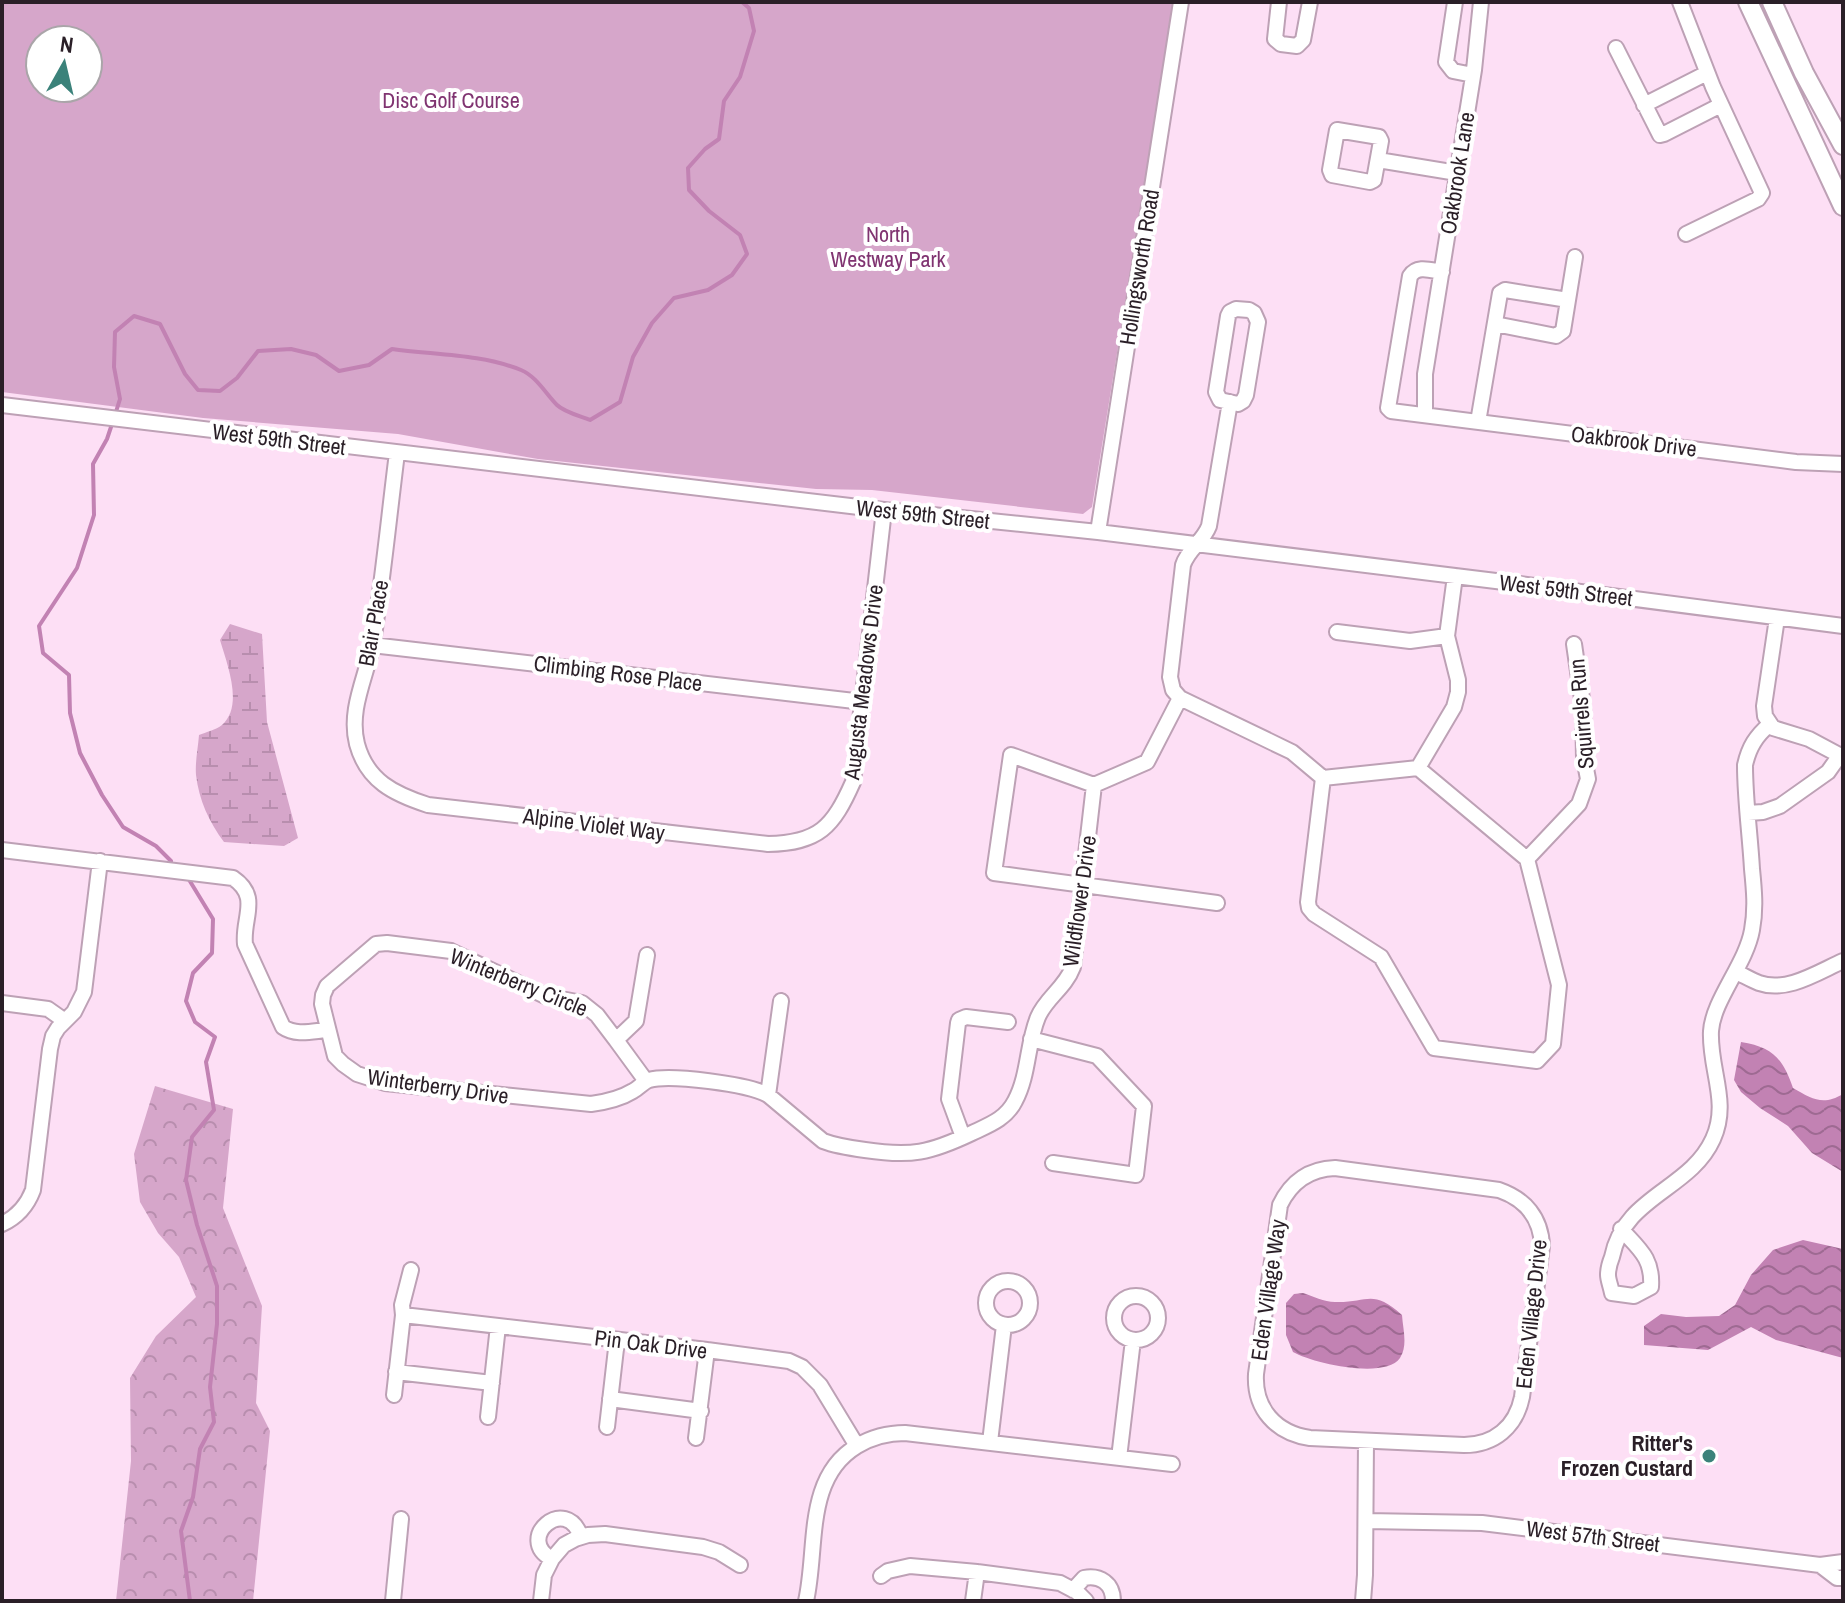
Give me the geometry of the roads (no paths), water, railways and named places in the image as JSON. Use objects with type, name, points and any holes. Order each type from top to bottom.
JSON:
[{"type":"main road","points":[[1748,2],[1840,192]]},
{"type":"main road","points":[[1772,2],[1804,73],[1843,145]]},
{"type":"street","name":"Hollingsworth Road","points":[[1098,532],[1181,2]]},
{"type":"street","points":[[1279,2],[1275,39],[1281,44],[1297,46],[1303,42],[1310,2]]},
{"type":"street","points":[[1455,2],[1446,62],[1453,71],[1473,75]]},
{"type":"street","name":"Oakbrook Lane","points":[[1425,415],[1425,374],[1473,75],[1481,2]]},
{"type":"street","points":[[1680,2],[1721,105],[1762,188],[1758,199],[1686,234]]},
{"type":"street","points":[[1616,48],[1657,131],[1662,135],[1721,105]]},
{"type":"street","points":[[1644,105],[1707,73]]},
{"type":"street","points":[[1337,130],[1379,137],[1378,160],[1376,177],[1370,182],[1332,175],[1330,170],[1337,130]]},
{"type":"street","points":[[1378,160],[1457,173]]},
{"type":"street","points":[[1495,324],[1556,336],[1560,334],[1575,257]]},
{"type":"street","points":[[1425,415],[1388,408],[1410,274],[1419,268],[1442,272]]},
{"type":"street","points":[[1478,422],[1500,294],[1505,290],[1568,300]]},
{"type":"street","points":[[1233,310],[1249,310],[1258,322],[1246,395],[1238,404],[1230,402],[1220,400],[1216,392],[1228,316],[1233,310]]},
{"type":"street","points":[[1230,402],[1210,525],[1205,537],[1188,553],[1181,579],[1170,680],[1173,690],[1180,698],[1292,752],[1323,778],[1418,768],[1527,859],[1559,985],[1553,1044],[1537,1061],[1434,1048],[1381,957],[1310,910],[1308,902],[1323,778]]},
{"type":"street","name":"West 59th Street","points":[[2,405],[884,510],[1098,532],[1843,626]]},
{"type":"street","name":"Oakbrook Drive","points":[[1425,415],[1796,462],[1843,464]]},
{"type":"street","name":"Blair Place","points":[[383,786],[368,767],[357,744],[355,719],[357,697],[372,645],[397,453]]},
{"type":"street","name":"Augusta Meadows Drive","points":[[809,839],[836,816],[853,782],[884,510]]},
{"type":"street","points":[[1418,768],[1454,707],[1458,692],[1447,636],[1455,576]]},
{"type":"street","points":[[1748,813],[1780,806],[1828,772],[1841,756],[1820,743],[1779,731],[1765,716],[1777,618]]},
{"type":"street","points":[[1337,632],[1410,641],[1447,636]]},
{"type":"street","name":"Squirrels Run","points":[[1527,859],[1579,804],[1588,779],[1584,758],[1583,706],[1574,644]]},
{"type":"street","name":"Climbing Rose Place","points":[[372,645],[863,702]]},
{"type":"street","points":[[1180,698],[1147,762],[1094,785],[1011,755],[994,873],[1217,903]]},
{"type":"street","points":[[1621,1229],[1642,1252],[1652,1270],[1651,1287],[1634,1296],[1612,1293],[1608,1274],[1621,1229],[1633,1215],[1699,1161],[1714,1136],[1720,1114],[1712,1026],[1715,1013],[1750,940],[1755,911],[1745,775],[1747,754],[1754,740],[1770,724]]},
{"type":"street","name":"Wildflower Drive","points":[[838,1146],[893,1154],[929,1151],[999,1120],[1010,1110],[1020,1088],[1040,1013],[1073,967],[1094,785]]},
{"type":"street","name":"Alpine Violet Way","points":[[383,786],[428,805],[768,844],[809,839]]},
{"type":"street","points":[[2,850],[228,877],[237,881],[250,901],[244,935],[247,948],[283,1027],[298,1033],[327,1030]]},
{"type":"street","points":[[2,1224],[20,1212],[30,1198],[51,1043],[58,1028],[81,1001],[85,989],[100,861]]},
{"type":"street","name":"Winterberry Circle","points":[[327,1030],[322,1004],[327,986],[375,945],[387,943],[451,951],[545,996],[582,1003],[597,1015],[646,1081]]},
{"type":"street","points":[[616,1040],[636,1021],[647,955]]},
{"type":"street","points":[[1736,972],[1761,984],[1780,986],[1843,961]]},
{"type":"street","points":[[768,1095],[781,1001]]},
{"type":"street","points":[[2,1003],[48,1009],[65,1021]]},
{"type":"street","points":[[963,1137],[949,1099],[959,1020],[966,1017],[1008,1022]]},
{"type":"street","name":"Winterberry Drive","points":[[327,1030],[333,1053],[343,1064],[362,1077],[379,1082],[591,1104],[619,1098],[646,1081],[665,1078],[736,1085],[768,1095],[821,1140],[838,1146]]},
{"type":"street","points":[[1031,1039],[1097,1056],[1144,1106],[1136,1175],[1053,1163]]},
{"type":"street","name":"Eden Village Way","points":[[1366,1441],[1292,1435],[1269,1418],[1258,1398],[1256,1374],[1277,1217],[1282,1200],[1292,1186],[1307,1174],[1323,1169],[1412,1178]]},
{"type":"street","name":"Eden Village Drive","points":[[1366,1441],[1482,1443],[1507,1428],[1517,1414],[1522,1397],[1542,1253],[1541,1235],[1535,1218],[1525,1204],[1505,1192],[1412,1178]]},
{"type":"street","points":[[394,1395],[402,1305],[411,1270]]},
{"type":"street","name":"Pin Oak Drive","points":[[403,1315],[782,1360],[802,1367],[820,1385],[857,1446]]},
{"type":"street","points":[[990,1442],[1004,1325]]},
{"type":"street","points":[[488,1417],[498,1326]]},
{"type":"street","points":[[607,1427],[617,1340]]},
{"type":"street","points":[[1119,1458],[1133,1340]]},
{"type":"street","points":[[696,1438],[707,1350]]},
{"type":"street","points":[[396,1372],[492,1383]]},
{"type":"street","points":[[610,1399],[701,1411]]},
{"type":"street","points":[[806,1601],[821,1492],[835,1465],[872,1438],[894,1433],[1172,1464]]},
{"type":"street","points":[[1363,1601],[1366,1441]]},
{"type":"street","points":[[552,1559],[539,1546],[541,1530],[551,1520],[562,1518],[576,1526],[581,1537]]},
{"type":"street","points":[[393,1601],[401,1519]]},
{"type":"street","name":"West 57th Street","points":[[1366,1521],[1508,1525],[1820,1565],[1843,1562]]},
{"type":"street","points":[[541,1601],[544,1575],[552,1559],[564,1545],[597,1533],[703,1547],[719,1552],[740,1565]]},
{"type":"street","name":"West 57th Street","points":[[1820,1565],[1837,1578],[1843,1578]]},
{"type":"street","points":[[881,1576],[888,1571],[910,1566],[977,1572],[1060,1583],[1086,1601]]},
{"type":"street","points":[[973,1601],[977,1572]]},
{"type":"street","points":[[1073,1590],[1084,1578],[1097,1577],[1110,1588],[1113,1601]]},
{"type":"water","points":[[1741,1042],[1769,1051],[1781,1062],[1793,1088],[1806,1095],[1829,1100],[1843,1094],[1843,1172],[1812,1153],[1788,1126],[1741,1092],[1734,1080]]},
{"type":"water","points":[[1803,1240],[1843,1249],[1843,1358],[1776,1340],[1751,1327],[1708,1350],[1644,1345],[1644,1326],[1661,1314],[1719,1316],[1735,1305],[1751,1275],[1773,1250]]},
{"type":"water","points":[[1303,1293],[1331,1302],[1376,1299],[1392,1307],[1402,1315],[1404,1343],[1400,1358],[1392,1365],[1365,1369],[1331,1365],[1293,1352],[1286,1335],[1286,1303],[1294,1294]]},
{"type":"waterway","points":[[115,415],[120,399],[114,367],[115,332],[134,316],[160,324],[185,374],[198,390],[220,391],[237,378],[258,351],[291,349],[316,355],[339,371],[369,365],[392,349],[474,358],[521,370],[560,407],[590,420],[620,402],[633,357],[652,323],[674,298],[708,290],[732,275],[747,254],[740,235],[709,211],[689,190],[688,168],[719,139],[724,101],[740,77],[754,31],[749,8],[742,2]]},
{"type":"waterway","points":[[112,424],[93,464],[94,515],[77,568],[39,626],[43,653],[69,675],[70,713],[80,753],[102,795],[123,827],[156,846],[171,861]]},
{"type":"waterway","points":[[188,878],[213,919],[212,953],[193,973],[186,1001],[195,1022],[215,1037],[206,1062],[214,1110],[192,1137],[186,1180],[217,1286],[217,1324],[210,1387],[214,1422],[200,1449],[193,1497],[181,1531],[190,1601]]},
{"type":"place","name":"Ritter's Frozen Custard","points":[[1709,1456]]},
{"type":"park label","name":"Disc Golf Course","points":[[451,100]]},
{"type":"park label","name":"North Westway Park","points":[[888,246]]}]
